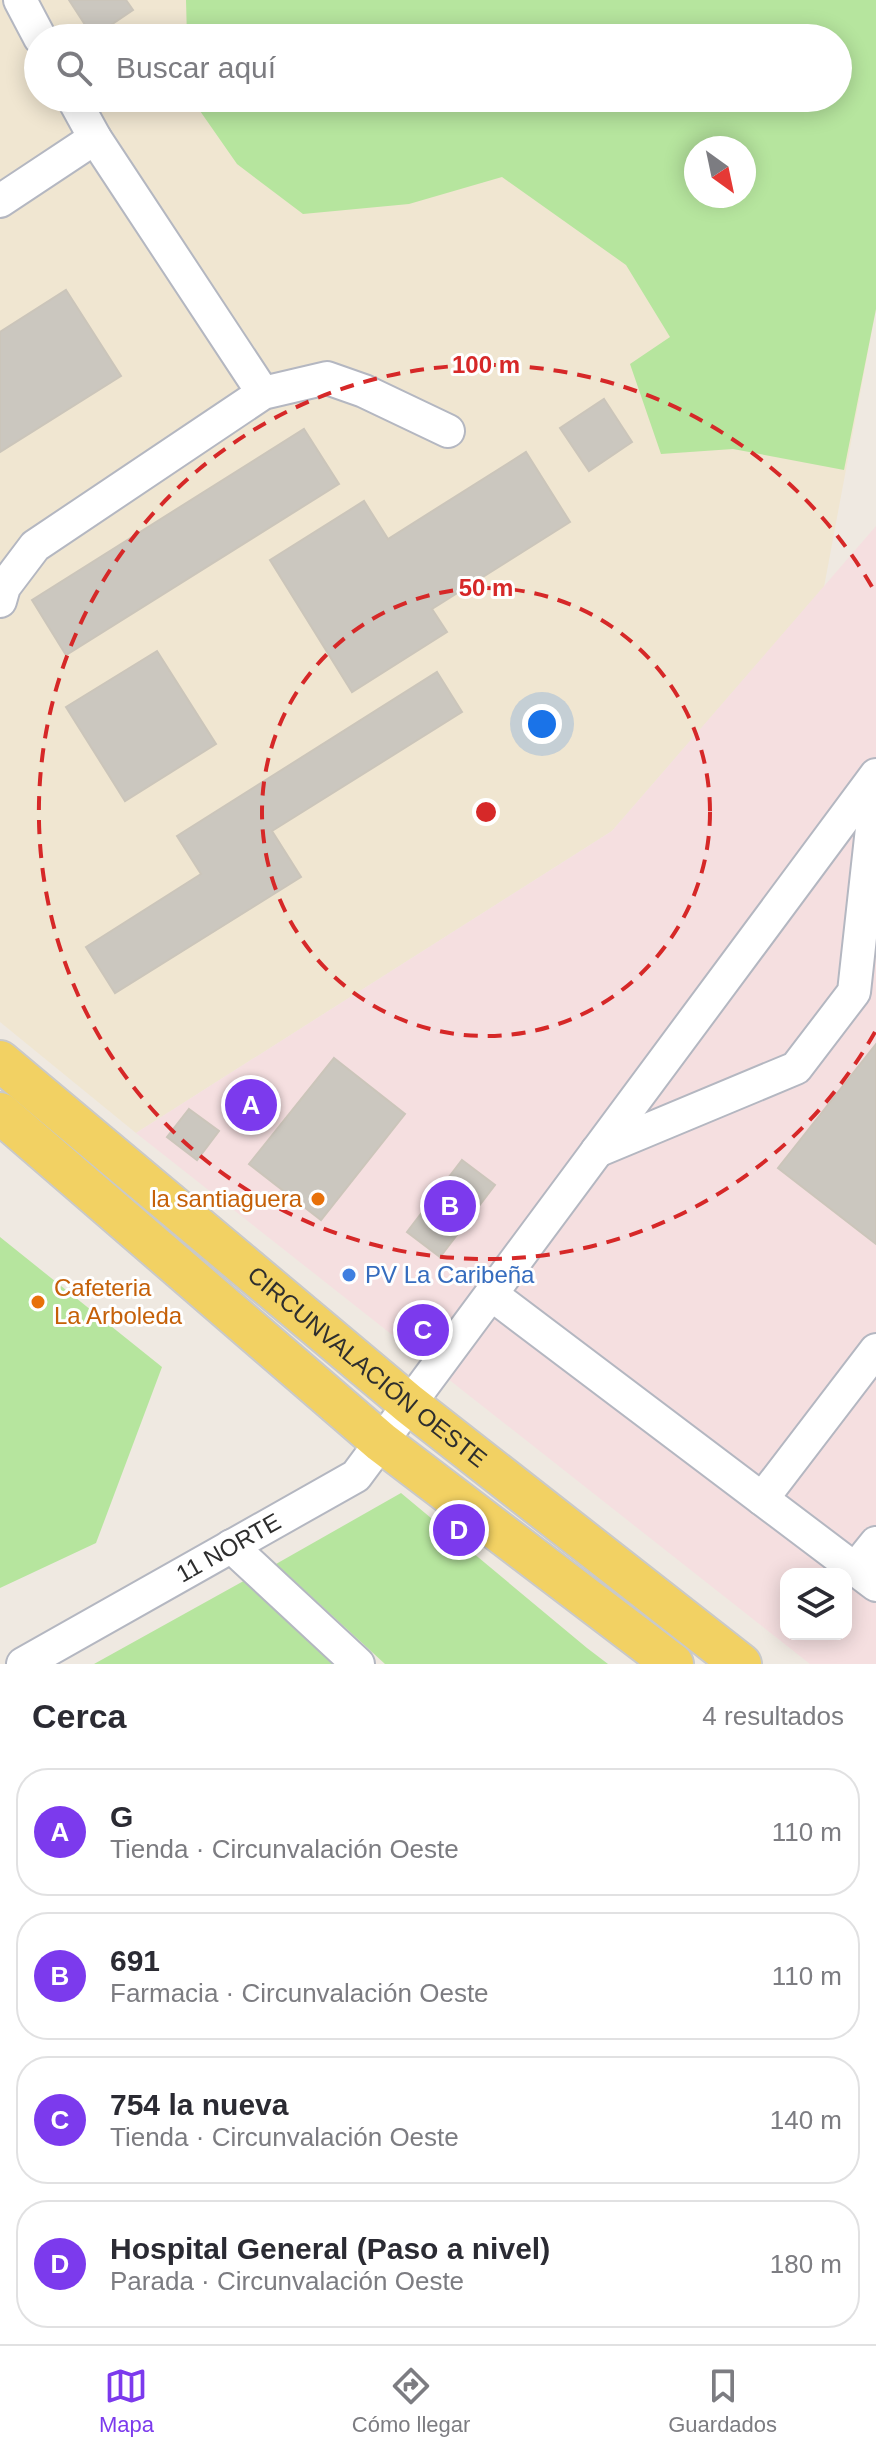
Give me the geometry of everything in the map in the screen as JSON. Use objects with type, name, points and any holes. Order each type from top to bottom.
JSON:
[{"type":"main road","name":"CIRCUNVALACIÓN OESTE","points":[[0,1061],[409,1404],[741,1664]]},
{"type":"main road","name":"CIRCUNVALACIÓN OESTE","points":[[0,1113],[381,1442],[673,1664]]},
{"type":"street","points":[[20,0],[33,24]]},
{"type":"street","points":[[81,112],[263,393]]},
{"type":"street","points":[[0,201],[95,138]]},
{"type":"street","points":[[0,601],[4,587],[35,546],[263,393],[327,378],[364,391],[448,431]]},
{"type":"street","name":"11 NORTE","points":[[23,1664],[356,1476],[876,775]]},
{"type":"street","points":[[597,1151],[796,1068],[854,992],[876,792]]},
{"type":"street","points":[[491,1294],[865,1577],[876,1543]]},
{"type":"street","points":[[762,1499],[876,1350]]},
{"type":"street","points":[[231,1546],[358,1664]]},
{"type":"shaded area","points":[[0,0],[876,0],[876,309],[824,587],[612,831],[136,1133],[0,1022]]},
{"type":"shaded area","points":[[876,526],[876,1664],[810,1664],[136,1133],[612,831]]},
{"type":"green space","points":[[186,0],[876,0],[876,309],[844,470],[733,449],[661,454],[630,364],[670,337],[626,265],[502,177],[409,204],[303,214],[237,164],[201,112],[852,112],[852,24],[187,24]]},
{"type":"green space","points":[[0,1237],[162,1367],[96,1543],[0,1588]]},
{"type":"green space","points":[[401,1493],[608,1664],[385,1664],[276,1564]]},
{"type":"green space","points":[[249,1578],[341,1664],[94,1664]]},
{"type":"building","points":[[69,0],[126,0],[133,10],[112,24],[85,24]]},
{"type":"building","points":[[66,290],[121,376],[0,452],[0,332]]},
{"type":"building","points":[[604,399],[632,442],[589,471],[560,428]]},
{"type":"building","points":[[304,429],[339,484],[66,655],[32,600]]},
{"type":"building","points":[[526,452],[570,522],[432,609],[447,632],[352,692],[270,560],[364,501],[388,539]]},
{"type":"building","points":[[157,651],[216,744],[125,801],[66,707]]},
{"type":"building","points":[[437,672],[462,712],[272,831],[301,877],[115,993],[86,947],[201,874],[177,836]]},
{"type":"building","points":[[876,1044],[876,1244],[778,1168]]},
{"type":"building","points":[[334,1058],[405,1114],[321,1220],[249,1164]]},
{"type":"building","points":[[189,1109],[219,1131],[197,1160],[167,1137]]},
{"type":"building","points":[[462,1160],[495,1185],[440,1257],[407,1232]]},
{"type":"place","name":"G","points":[[251,1105]]},
{"type":"place","name":"la santiaguera","points":[[318,1199]]},
{"type":"place","name":"691","points":[[450,1206]]},
{"type":"place","name":"PV La Caribeña","points":[[349,1275]]},
{"type":"place","name":"Cafeteria La Arboleda","points":[[38,1302]]},
{"type":"place","name":"754 la nueva","points":[[423,1330]]},
{"type":"place","name":"Hospital General (Paso a nivel)","points":[[459,1530]]}]
